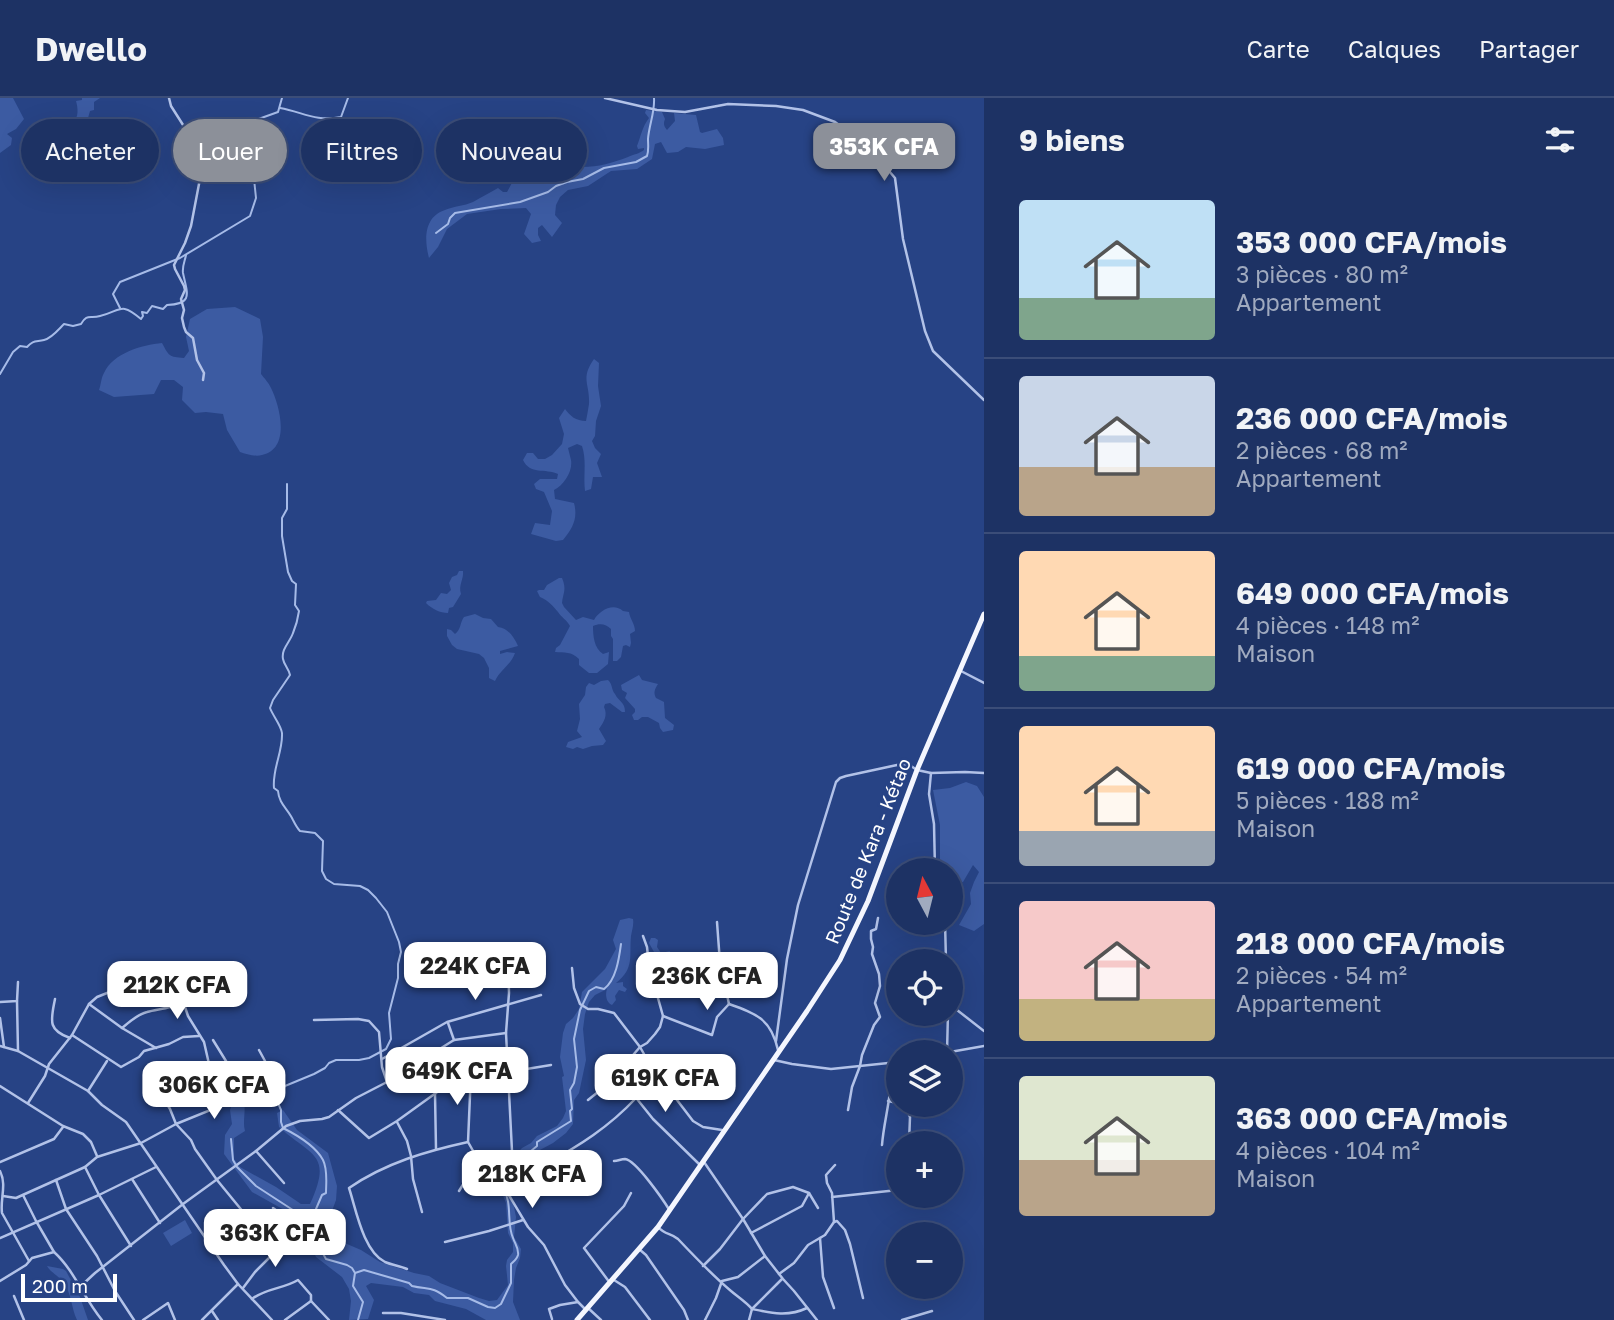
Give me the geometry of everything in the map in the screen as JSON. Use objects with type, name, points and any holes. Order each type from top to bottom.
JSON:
[{"type":"main road","name":"Route de Kara - Kétao","points":[[577,1320],[670,1211],[825,985],[850,941],[868,901],[917,770],[984,614]]},
{"type":"street","points":[[169,98],[171,106],[199,150],[203,163],[191,226],[186,243],[174,265],[185,289],[181,299],[184,327],[193,338],[197,360],[204,373],[203,380]]},
{"type":"street","points":[[605,98],[650,109],[685,112],[728,104],[803,110],[835,122],[867,145],[895,178],[903,239],[925,331],[933,351],[984,400]]},
{"type":"street","points":[[959,670],[984,684]]},
{"type":"street","points":[[776,1041],[788,951],[798,905],[836,782],[846,776],[908,764],[917,770],[931,773],[984,773]]},
{"type":"street","points":[[931,773],[929,794],[934,824],[935,858]]},
{"type":"street","points":[[848,1110],[862,1055],[880,1017],[875,1003],[880,986],[879,974],[872,954],[871,939],[871,930],[876,929],[878,918]]},
{"type":"street","points":[[717,922],[720,963],[729,1004]]},
{"type":"street","points":[[588,1100],[617,1074],[660,1027],[663,1016],[649,966],[648,947],[643,936]]},
{"type":"street","points":[[459,1191],[464,1183],[512,1151],[506,1033],[509,1004],[508,957]]},
{"type":"street","points":[[572,968],[574,988],[580,1004],[588,1009],[614,1013],[640,1047],[653,1070],[665,1081],[693,1121],[704,1127],[726,1131]]},
{"type":"street","points":[[181,970],[183,1000],[188,1016],[204,1042],[209,1064],[158,1089],[176,1124],[191,1140],[217,1180],[274,1253]]},
{"type":"street","points":[[18,982],[18,1051]]},
{"type":"street","points":[[27,1104],[46,1076],[49,1063],[71,1037],[89,1004],[97,997],[130,984]]},
{"type":"street","points":[[382,1059],[447,1022],[541,995]]},
{"type":"street","points":[[55,999],[52,1017],[59,1034],[71,1037],[121,1067],[144,1051],[183,1037],[200,1036]]},
{"type":"street","points":[[0,1002],[18,1001]]},
{"type":"street","points":[[89,1004],[156,1048]]},
{"type":"street","points":[[729,1004],[761,1018],[770,1026],[778,1054]]},
{"type":"street","points":[[663,1016],[712,1035],[718,1017],[729,1004]]},
{"type":"street","points":[[122,1028],[148,1011],[155,1012],[170,1007]]},
{"type":"street","points":[[963,1015],[984,1031]]},
{"type":"street","points":[[0,1018],[2,1046],[18,1051],[88,1091],[102,1105],[127,1122],[238,1284],[272,1320]]},
{"type":"street","points":[[314,1020],[369,1021],[379,1032],[382,1067],[387,1082]]},
{"type":"street","points":[[447,1022],[454,1040]]},
{"type":"street","points":[[81,1286],[286,1126],[329,1117],[454,1040],[506,1033]]},
{"type":"street","points":[[213,1040],[242,1087],[244,1096]]},
{"type":"street","points":[[963,1050],[984,1046]]},
{"type":"street","points":[[3,1196],[16,1198],[85,1167],[97,1157],[141,1143],[176,1124],[277,1083],[259,1050]]},
{"type":"street","points":[[88,1091],[108,1060]]},
{"type":"street","points":[[423,1060],[440,1090]]},
{"type":"street","points":[[774,1060],[792,1065],[831,1069],[886,1063]]},
{"type":"street","points":[[338,1110],[369,1139],[471,1072],[508,1072],[551,1065]]},
{"type":"street","points":[[471,1072],[468,1142],[484,1170]]},
{"type":"street","points":[[617,1074],[653,1119],[703,1164],[743,1219],[765,1256],[817,1320]]},
{"type":"street","points":[[0,1086],[63,1126],[83,1134],[91,1142],[97,1157]]},
{"type":"street","points":[[435,1094],[436,1149]]},
{"type":"street","points":[[544,1165],[590,1139],[617,1119],[636,1098]]},
{"type":"street","points":[[882,1144],[886,1112]]},
{"type":"street","points":[[397,1121],[407,1141],[422,1212]]},
{"type":"street","points":[[0,1163],[54,1139],[63,1126]]},
{"type":"street","points":[[407,1269],[383,1261],[366,1240],[349,1188],[363,1178],[411,1157],[468,1142]]},
{"type":"street","points":[[256,1151],[284,1184]]},
{"type":"street","points":[[614,1161],[624,1159],[631,1162],[660,1194],[670,1211]]},
{"type":"street","points":[[779,1275],[794,1263],[808,1245],[825,1236],[834,1222],[832,1197],[826,1175],[835,1165]]},
{"type":"street","points":[[85,1167],[99,1195],[131,1245]]},
{"type":"street","points":[[0,1238],[156,1167]]},
{"type":"street","points":[[489,1167],[528,1227],[545,1246],[555,1268],[578,1302],[601,1320]]},
{"type":"street","points":[[0,1171],[3,1176],[2,1213],[29,1261]]},
{"type":"street","points":[[56,1179],[66,1209],[134,1320]]},
{"type":"street","points":[[132,1179],[160,1223]]},
{"type":"street","points":[[703,1266],[767,1194],[793,1188],[809,1193],[818,1208]]},
{"type":"street","points":[[832,1197],[886,1191]]},
{"type":"street","points":[[631,1193],[624,1206],[584,1248],[612,1281],[625,1287],[650,1320]]},
{"type":"street","points":[[751,1233],[802,1206],[809,1193]]},
{"type":"street","points":[[23,1195],[54,1252],[81,1286],[92,1308],[102,1320]]},
{"type":"street","points":[[243,1289],[274,1253],[305,1246],[295,1225],[272,1208]]},
{"type":"street","points":[[445,1242],[524,1219]]},
{"type":"street","points":[[834,1222],[837,1221],[845,1230],[863,1298]]},
{"type":"street","points":[[658,1227],[664,1233],[675,1236],[703,1266],[752,1309],[776,1314],[794,1313],[807,1308]]},
{"type":"street","points":[[820,1238],[823,1277],[834,1308]]},
{"type":"street","points":[[639,1250],[646,1255],[688,1320]]},
{"type":"street","points":[[0,1281],[26,1265],[32,1258],[54,1252]]},
{"type":"street","points":[[722,1281],[738,1277],[765,1256]]},
{"type":"street","points":[[749,1320],[752,1309],[783,1279]]},
{"type":"street","points":[[253,1299],[261,1292],[282,1288],[298,1280],[329,1320]]},
{"type":"street","points":[[705,1320],[722,1281]]},
{"type":"street","points":[[202,1320],[238,1284]]},
{"type":"street","points":[[14,1296],[24,1320]]},
{"type":"street","points":[[285,1320],[311,1300]]},
{"type":"street","points":[[552,1319],[549,1309],[578,1302]]},
{"type":"street","points":[[143,1320],[168,1303],[175,1320]]},
{"type":"street","points":[[212,1311],[218,1320]]},
{"type":"street","points":[[902,1320],[932,1311]]},
{"type":"street","points":[[383,1313],[445,1320]]},
{"type":"shaded area","points":[[0,98],[13,98],[24,119],[21,119],[16,129],[7,134],[12,138],[11,145],[0,153]]},
{"type":"shaded area","points":[[100,98],[94,102],[94,110],[90,111],[87,119],[76,119],[78,109],[76,101]]},
{"type":"shaded area","points":[[646,110],[662,112],[667,130],[675,121],[674,113],[696,115],[700,132],[717,129],[724,145],[705,149],[686,147],[678,152],[667,153],[661,142],[655,144],[652,159],[637,169],[611,171],[588,186],[568,190],[556,205],[555,215],[562,223],[552,237],[542,225],[538,228],[541,241],[532,243],[524,234],[531,214],[526,208],[467,214],[447,229],[429,258],[427,230],[429,223],[438,213],[473,202],[498,188],[507,192],[512,182],[587,182],[587,167],[616,161],[644,150],[638,149],[637,146],[649,118]]},
{"type":"shaded area","points":[[235,307],[260,319],[263,337],[261,374],[274,396],[281,426],[277,445],[271,451],[256,456],[240,452],[227,430],[223,414],[195,413],[182,400],[183,387],[174,380],[161,380],[154,394],[114,397],[99,390],[108,366],[121,355],[137,348],[162,343],[170,355],[184,358],[189,351],[186,337],[190,319],[207,309]]},
{"type":"shaded area","points":[[594,359],[599,363],[601,406],[592,441],[601,454],[597,463],[602,477],[593,477],[591,489],[585,491],[582,446],[577,444],[568,448],[571,460],[569,473],[554,490],[555,499],[574,503],[575,518],[572,527],[563,540],[556,541],[531,534],[535,523],[550,525],[552,511],[544,492],[536,489],[534,484],[540,479],[557,479],[558,474],[530,468],[523,460],[527,453],[533,453],[538,459],[545,459],[562,444],[564,434],[559,418],[565,409],[574,418],[586,421],[589,404],[587,372]]},
{"type":"shaded area","points":[[463,571],[461,594],[448,613],[436,610],[426,603],[436,600],[441,593],[447,594],[451,590],[449,583],[452,577]]},
{"type":"shaded area","points":[[562,578],[564,586],[562,603],[576,620],[583,617],[594,620],[603,611],[615,607],[629,612],[635,631],[630,634],[630,647],[623,646],[621,657],[617,661],[613,661],[611,629],[603,624],[593,626],[596,645],[603,654],[609,652],[608,664],[597,673],[589,673],[579,665],[579,659],[573,655],[555,652],[570,626],[537,591],[544,590]]},
{"type":"shaded area","points":[[475,614],[491,619],[498,627],[508,631],[518,646],[500,651],[500,654],[515,653],[495,681],[489,678],[489,668],[484,658],[479,654],[457,649],[447,636],[447,629],[455,634],[464,617]]},
{"type":"shaded area","points":[[639,675],[642,680],[658,684],[655,696],[664,702],[665,718],[674,725],[673,730],[663,732],[659,723],[648,717],[634,720],[632,715],[635,709],[625,698],[627,693],[622,690],[621,685]]},
{"type":"shaded area","points":[[608,680],[625,712],[610,703],[605,704],[605,718],[599,729],[606,741],[603,745],[583,749],[566,747],[568,742],[582,737],[577,731],[580,719],[579,704],[585,695],[586,687],[589,683],[594,685]]},
{"type":"shaded area","points":[[966,782],[977,786],[984,797],[984,924],[974,931],[963,927],[963,918],[971,904],[970,893],[979,872],[973,865],[963,882],[963,858],[940,858],[940,825],[933,790]]},
{"type":"shaded area","points":[[629,918],[633,921],[629,967],[616,983],[623,982],[627,989],[625,992],[619,990],[612,1005],[606,998],[607,989],[595,995],[585,1014],[583,1029],[586,1060],[579,1093],[574,1100],[573,1124],[553,1143],[523,1159],[522,1177],[511,1192],[516,1217],[514,1237],[521,1249],[514,1280],[513,1302],[520,1320],[486,1320],[466,1309],[435,1301],[429,1295],[414,1293],[403,1287],[371,1283],[366,1286],[374,1300],[368,1319],[349,1320],[351,1301],[349,1289],[342,1277],[316,1257],[303,1229],[286,1211],[252,1192],[224,1154],[225,1135],[232,1124],[232,1105],[243,1100],[245,1108],[245,1131],[234,1138],[234,1159],[240,1167],[301,1204],[310,1204],[317,1187],[319,1165],[309,1151],[279,1127],[277,1113],[283,1110],[297,1130],[328,1153],[337,1186],[336,1200],[328,1222],[333,1238],[380,1262],[429,1276],[479,1298],[497,1300],[508,1285],[506,1266],[513,1252],[499,1175],[522,1148],[537,1136],[557,1126],[563,1118],[566,1111],[560,1057],[563,1033],[566,1024],[579,1009],[582,992],[605,969],[616,949],[613,940],[620,920]]},
{"type":"shaded area","points":[[651,938],[658,940],[657,947],[661,953],[670,951],[668,967],[681,967],[685,976],[696,982],[702,992],[698,995],[687,990],[683,993],[677,990],[671,973],[659,961],[649,943]]},
{"type":"shaded area","points":[[185,1220],[192,1233],[171,1246],[163,1233]]},
{"type":"shaded area","points":[[47,1266],[66,1271],[80,1297],[88,1320],[77,1320],[66,1286]]},
{"type":"waterway","points":[[120,308],[113,294],[120,282],[180,258],[250,216],[256,198],[248,150],[241,130],[250,122],[278,112],[282,98]]},
{"type":"waterway","points":[[280,108],[316,117],[341,117],[348,98]]},
{"type":"waterway","points":[[436,233],[448,224],[455,213],[520,202],[548,192],[556,186],[583,179],[604,168],[636,162],[647,156],[654,98]]},
{"type":"waterway","points":[[0,374],[13,352],[20,346],[27,347],[33,342],[47,339],[64,324],[81,324],[87,317],[120,309],[129,310],[141,319],[142,312],[147,313],[152,306],[163,309],[167,305],[185,300],[187,292],[183,270],[186,255]]},
{"type":"waterway","points":[[287,484],[287,509],[282,518],[282,536],[288,572],[296,584],[295,605],[299,611],[283,655],[290,675],[270,708],[282,733],[274,788],[300,831],[315,833],[323,841],[322,871],[326,879],[334,884],[360,886],[368,890],[387,912],[401,952],[389,1013],[391,1039],[386,1049],[369,1058],[336,1060],[329,1063],[314,1074],[285,1086],[279,1096],[283,1128],[311,1145],[325,1164],[326,1193],[322,1195],[316,1209],[319,1220],[316,1230],[319,1233],[316,1237]]},
{"type":"waterway","points":[[355,1273],[364,1270],[412,1286],[434,1290],[447,1298],[468,1298],[488,1307],[495,1308],[501,1304],[511,1283],[511,1264],[518,1253],[511,1232],[508,1200],[503,1188],[506,1178],[522,1153],[531,1151],[537,1146],[537,1142],[571,1121],[570,1090],[577,1067],[574,1039],[580,1010],[589,991],[596,987],[604,989],[608,985],[616,969],[621,944]]},
{"type":"waterway","points":[[231,1139],[233,1160],[237,1167],[256,1186],[299,1214],[316,1237],[326,1259],[352,1268],[355,1273],[353,1286],[363,1302],[358,1320]]}]
